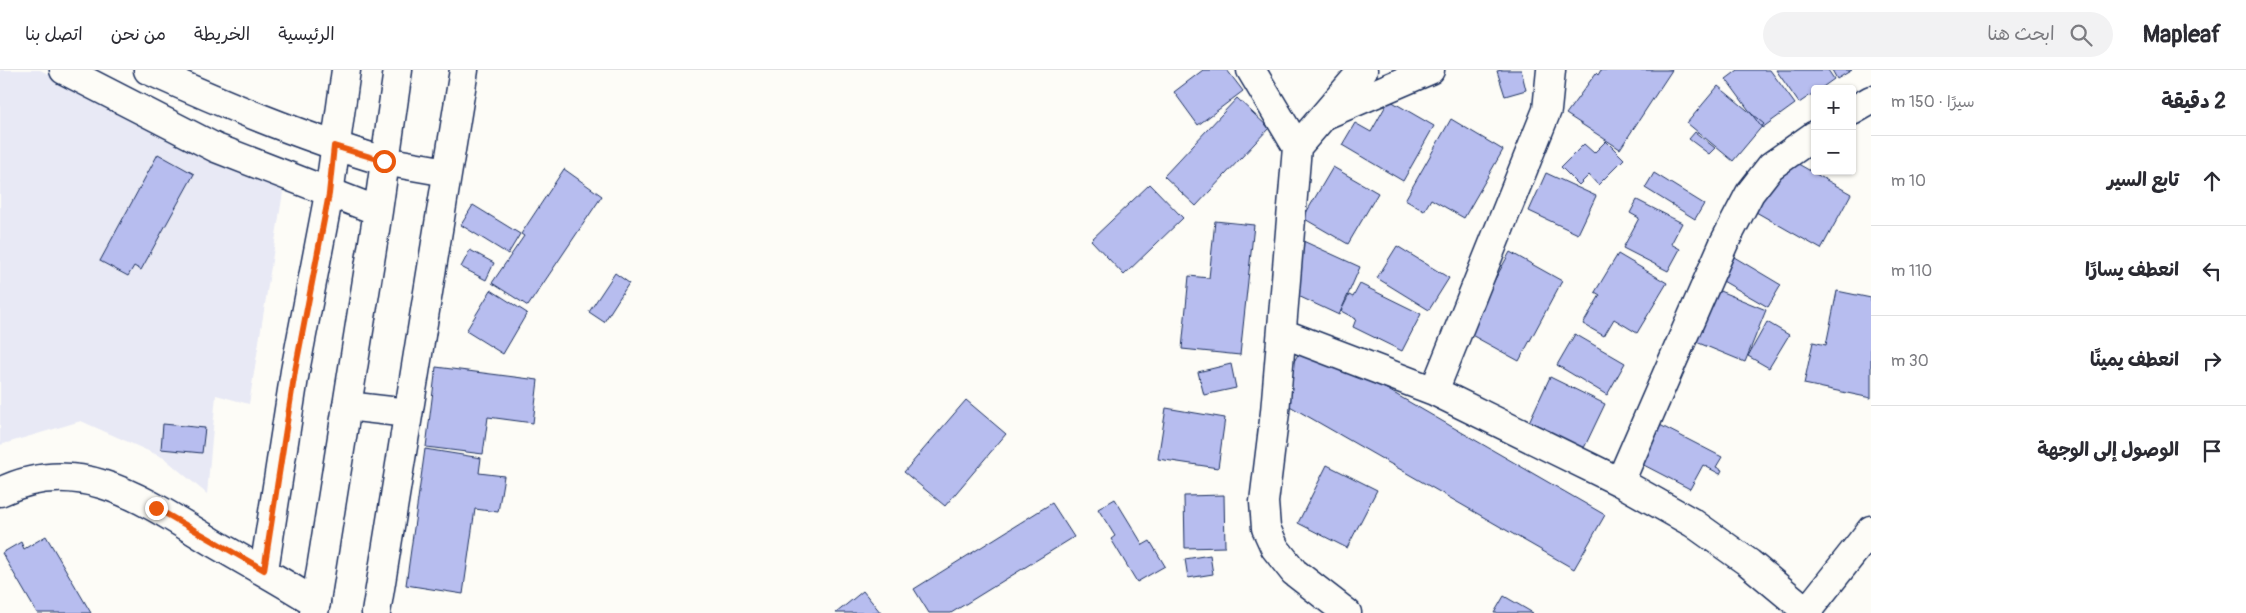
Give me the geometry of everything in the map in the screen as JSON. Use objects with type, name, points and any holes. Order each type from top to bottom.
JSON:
[{"type":"street","points":[[148,70],[232,108],[334,146],[384,161],[447,172]]},
{"type":"street","points":[[264,570],[295,371],[329,194],[334,146],[346,70]]},
{"type":"street","points":[[0,492],[39,478],[89,481],[120,488],[264,570],[315,608],[378,210],[398,70]]},
{"type":"street","points":[[376,613],[464,70]]},
{"type":"street","points":[[1251,70],[1297,147],[1282,333],[1264,502],[1266,528],[1275,548],[1294,572],[1347,613]]},
{"type":"street","points":[[1297,147],[1363,70]]},
{"type":"street","points":[[1325,115],[1430,70]]},
{"type":"street","points":[[1434,391],[1547,110],[1550,70]]},
{"type":"street","points":[[79,73],[216,148],[329,194],[378,210]]},
{"type":"street","points":[[1856,109],[1871,100]]},
{"type":"street","points":[[1620,482],[1724,242],[1750,193],[1771,166],[1811,138]]},
{"type":"street","points":[[1282,333],[1434,391],[1620,482],[1693,523],[1749,563],[1808,612],[1871,530]]},
{"type":"street","points":[[347,406],[408,413]]},
{"type":"shaded area","points":[[0,70],[40,70],[255,173],[283,192],[249,404],[216,395],[207,494],[164,458],[81,421],[0,445]]},
{"type":"building","points":[[1203,70],[1227,70],[1243,91],[1198,125],[1174,92]]},
{"type":"building","points":[[1521,70],[1526,90],[1505,96],[1497,71]]},
{"type":"building","points":[[1601,70],[1672,70],[1620,149],[1566,114],[1596,73],[1598,75]]},
{"type":"building","points":[[1738,70],[1770,70],[1795,104],[1762,128],[1726,79]]},
{"type":"building","points":[[1776,70],[1828,70],[1834,79],[1826,85],[1811,85],[1811,95],[1799,103]]},
{"type":"building","points":[[1832,70],[1852,70],[1837,79]]},
{"type":"building","points":[[1718,86],[1764,124],[1733,161],[1687,123]]},
{"type":"building","points":[[1237,98],[1269,128],[1196,206],[1164,176]]},
{"type":"building","points":[[1389,100],[1434,126],[1403,181],[1342,145],[1355,123],[1371,132]]},
{"type":"building","points":[[1451,119],[1503,150],[1464,218],[1431,199],[1424,211],[1405,200]]},
{"type":"building","points":[[1695,132],[1715,148],[1709,154],[1689,139]]},
{"type":"building","points":[[1606,141],[1624,159],[1598,185],[1589,175],[1579,185],[1561,167],[1584,144],[1594,153]]},
{"type":"building","points":[[158,154],[194,174],[141,270],[134,266],[128,276],[100,261]]},
{"type":"building","points":[[1786,157],[1811,171],[1811,175],[1818,175],[1851,194],[1821,249],[1756,212]]},
{"type":"building","points":[[1333,167],[1378,193],[1348,244],[1303,218]]},
{"type":"building","points":[[564,169],[602,196],[528,306],[492,283],[524,236],[521,234]]},
{"type":"building","points":[[1546,173],[1596,196],[1578,234],[1529,211]]},
{"type":"building","points":[[1654,173],[1704,204],[1695,219],[1645,188]]},
{"type":"building","points":[[1150,184],[1183,218],[1124,275],[1091,240]]},
{"type":"building","points":[[1637,200],[1682,223],[1671,244],[1680,249],[1668,271],[1623,248],[1639,218],[1630,213]]},
{"type":"building","points":[[473,205],[520,234],[508,254],[461,225]]},
{"type":"building","points":[[1215,221],[1254,225],[1240,355],[1182,349],[1189,276],[1209,278]]},
{"type":"building","points":[[1301,240],[1360,267],[1339,315],[1279,287]]},
{"type":"building","points":[[1397,246],[1449,278],[1429,310],[1377,278]]},
{"type":"building","points":[[470,250],[494,263],[486,280],[461,267]]},
{"type":"building","points":[[1510,252],[1562,281],[1519,361],[1466,332]]},
{"type":"building","points":[[1618,254],[1667,283],[1637,333],[1614,319],[1604,336],[1583,324],[1600,295],[1595,292]]},
{"type":"building","points":[[1729,254],[1781,285],[1768,307],[1716,277]]},
{"type":"building","points":[[615,273],[629,283],[604,322],[589,312]]},
{"type":"building","points":[[1360,284],[1421,314],[1402,351],[1353,327],[1356,319],[1341,311],[1349,295],[1353,297]]},
{"type":"building","points":[[1710,287],[1766,310],[1745,362],[1689,339]]},
{"type":"building","points":[[491,290],[527,313],[503,354],[466,331]]},
{"type":"building","points":[[1837,291],[1871,298],[1871,398],[1804,384],[1813,342],[1826,345]]},
{"type":"building","points":[[1767,322],[1789,335],[1769,368],[1748,356]]},
{"type":"building","points":[[1575,334],[1625,363],[1607,395],[1557,365]]},
{"type":"building","points":[[1305,342],[1605,515],[1574,569],[1274,397]]},
{"type":"building","points":[[1231,364],[1236,388],[1204,395],[1198,372]]},
{"type":"building","points":[[436,367],[538,380],[533,423],[488,417],[483,454],[426,447]]},
{"type":"building","points":[[1550,377],[1605,404],[1584,448],[1529,422]]},
{"type":"building","points":[[966,400],[1006,434],[945,506],[904,472]]},
{"type":"building","points":[[1166,408],[1225,418],[1218,468],[1158,459]]},
{"type":"building","points":[[1656,423],[1722,457],[1716,467],[1722,470],[1720,474],[1703,465],[1690,489],[1636,461]]},
{"type":"building","points":[[163,424],[205,428],[202,453],[161,449]]},
{"type":"building","points":[[425,449],[481,458],[479,473],[504,476],[498,512],[475,509],[463,594],[406,585]]},
{"type":"building","points":[[1327,465],[1377,490],[1347,548],[1298,523]]},
{"type":"building","points":[[1224,495],[1225,547],[1185,548],[1184,496]]},
{"type":"building","points":[[1115,499],[1143,545],[1150,541],[1165,566],[1137,582],[1111,539],[1115,536],[1098,509]]},
{"type":"building","points":[[1052,503],[1074,537],[951,613],[929,613],[914,589]]},
{"type":"building","points":[[46,536],[91,613],[37,613],[2,553],[21,542],[24,549]]},
{"type":"building","points":[[1210,555],[1213,574],[1188,578],[1185,559]]},
{"type":"building","points":[[863,591],[881,613],[836,613]]},
{"type":"building","points":[[1504,596],[1533,613],[1494,613]]},
{"type":"route","points":[[156,508],[264,570],[295,371],[329,194],[334,146],[384,161]]}]
